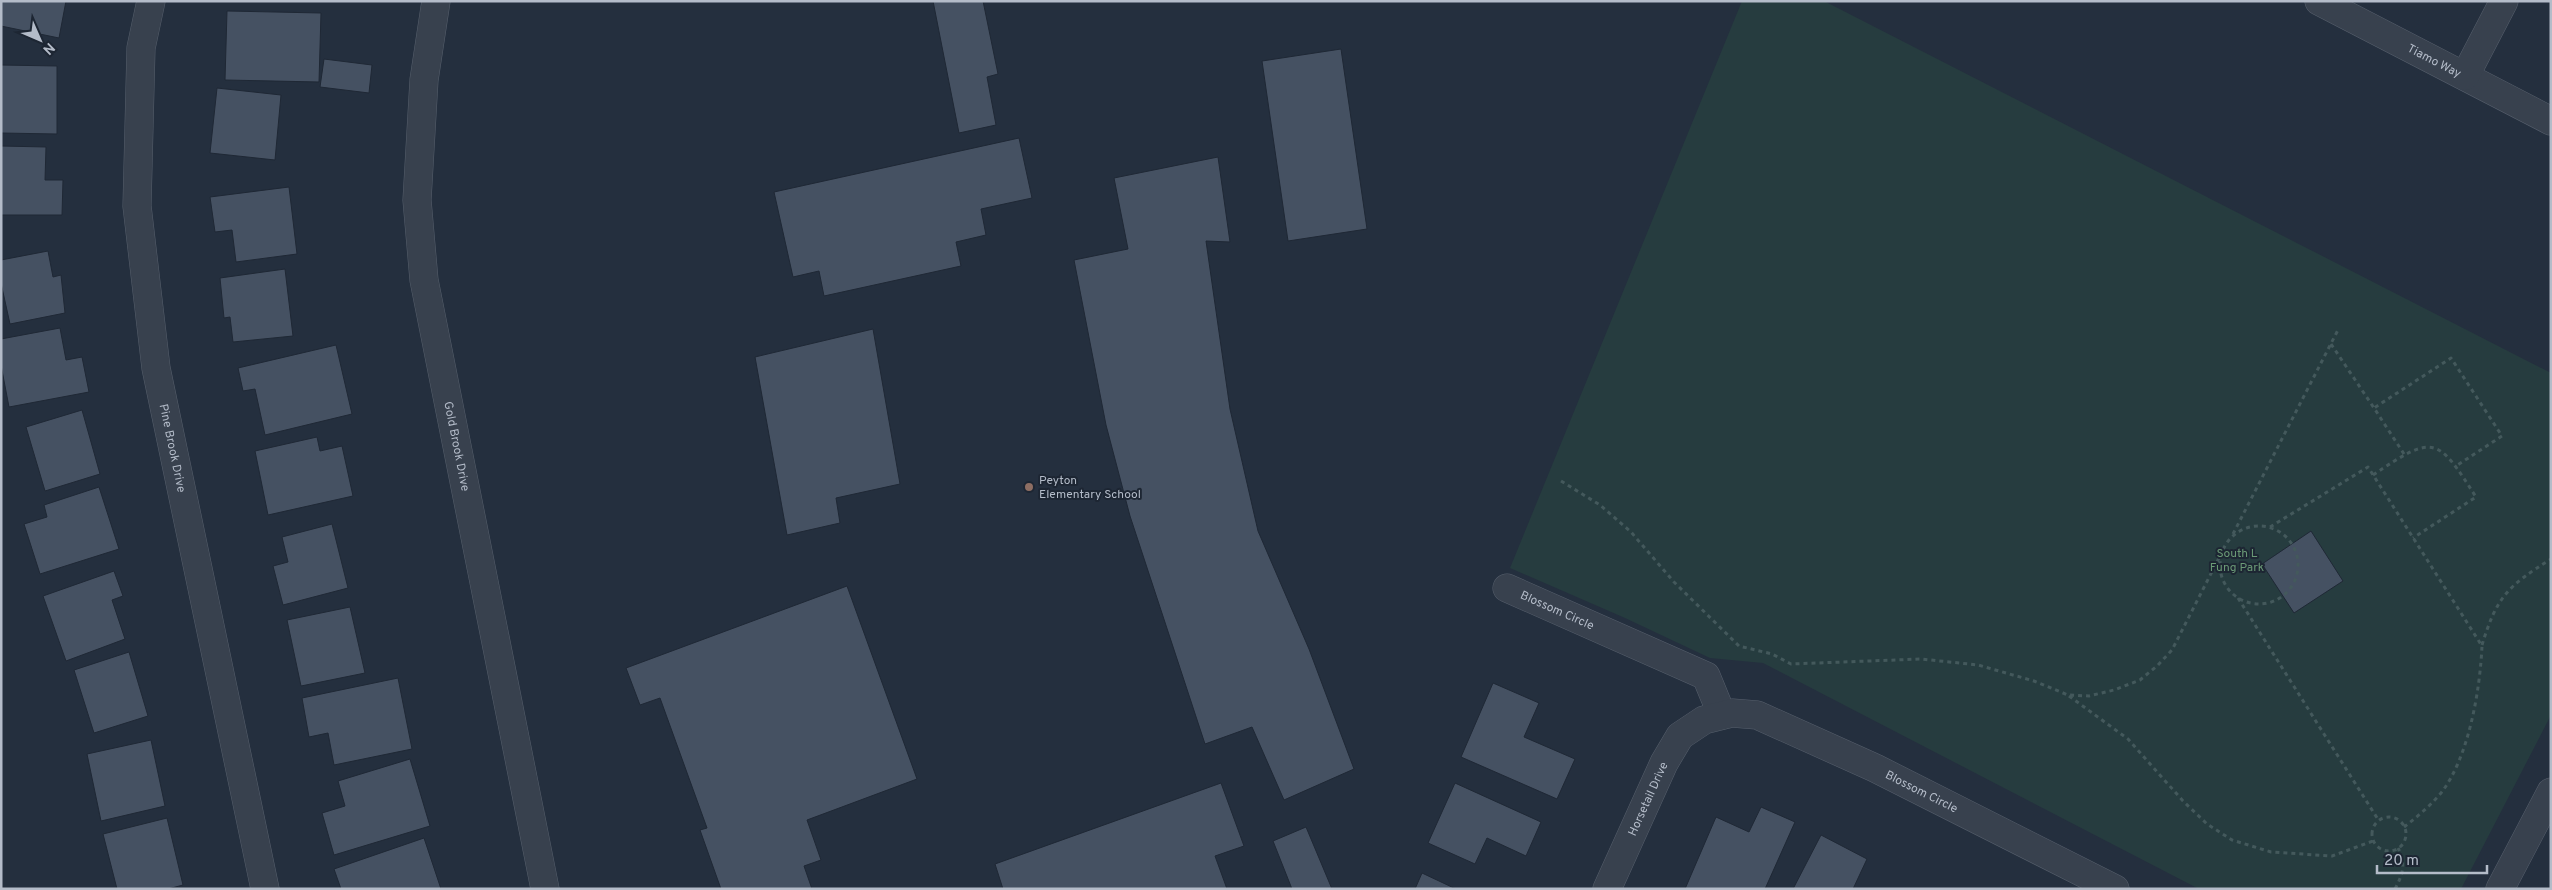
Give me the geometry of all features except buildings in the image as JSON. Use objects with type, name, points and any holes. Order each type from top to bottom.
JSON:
[{"type":"street","name":"Pine Brook Drive","points":[[151,1],[142,48],[137,206],[156,368],[265,889]]},
{"type":"street","name":"Gold Brook Drive","points":[[436,1],[424,80],[416,200],[424,280],[545,889]]},
{"type":"street","name":"Tiamo Way","points":[[2319,1],[2551,121]]},
{"type":"street","points":[[2465,76],[2504,1]]},
{"type":"street","name":"Blossom Circle","points":[[1508,588],[1706,676],[1713,718],[1732,713],[1757,715],[1875,768],[2115,889]]},
{"type":"street","name":"Horsetail Drive","points":[[1606,889],[1664,763],[1680,736],[1713,718]]},
{"type":"street","points":[[2500,889],[2551,792]]},
{"type":"path","points":[[2068,696],[2089,696],[2114,690],[2140,680],[2172,650],[2339,328]]},
{"type":"path","points":[[2331,344],[2404,454]]},
{"type":"path","points":[[2374,408],[2451,358],[2502,436],[2456,466]]},
{"type":"path","points":[[2373,476],[2404,454],[2421,447],[2433,447],[2445,453],[2456,466],[2476,497],[2414,538]]},
{"type":"path","points":[[2270,527],[2368,467],[2482,646]]},
{"type":"path","points":[[1561,481],[1600,506],[1630,532],[1674,582],[1740,646],[1772,654],[1791,664],[1921,659],[1978,665],[2034,681],[2068,696],[2128,739],[2195,813],[2207,824],[2232,840],[2271,852],[2332,856],[2373,842]]},
{"type":"path","points":[[2221,554],[2220,567],[2222,579],[2228,590],[2238,598],[2250,603],[2263,604],[2276,600],[2287,592],[2294,581],[2298,568],[2297,555],[2291,543],[2282,533],[2270,527],[2250,526],[2232,537]]},
{"type":"path","points":[[2404,827],[2428,807],[2442,791],[2457,764],[2474,716],[2481,675],[2482,646],[2491,616],[2499,600],[2526,575],[2551,559]]},
{"type":"path","points":[[2238,598],[2379,821]]},
{"type":"path","points":[[2390,817],[2400,822],[2404,827],[2404,841],[2398,848],[2383,851],[2373,842],[2372,830],[2379,821],[2390,817]]},
{"type":"path","points":[[2395,889],[2403,874],[2404,865],[2398,848]]},
{"type":"green space","name":"South L Fung Park","points":[[1742,1],[1824,1],[2551,373],[2551,715],[2461,889],[2199,889],[1763,663],[1710,658],[1625,618],[1510,568]]},
{"type":"place","name":"Peyton Elementary School","points":[[1029,487]]}]
